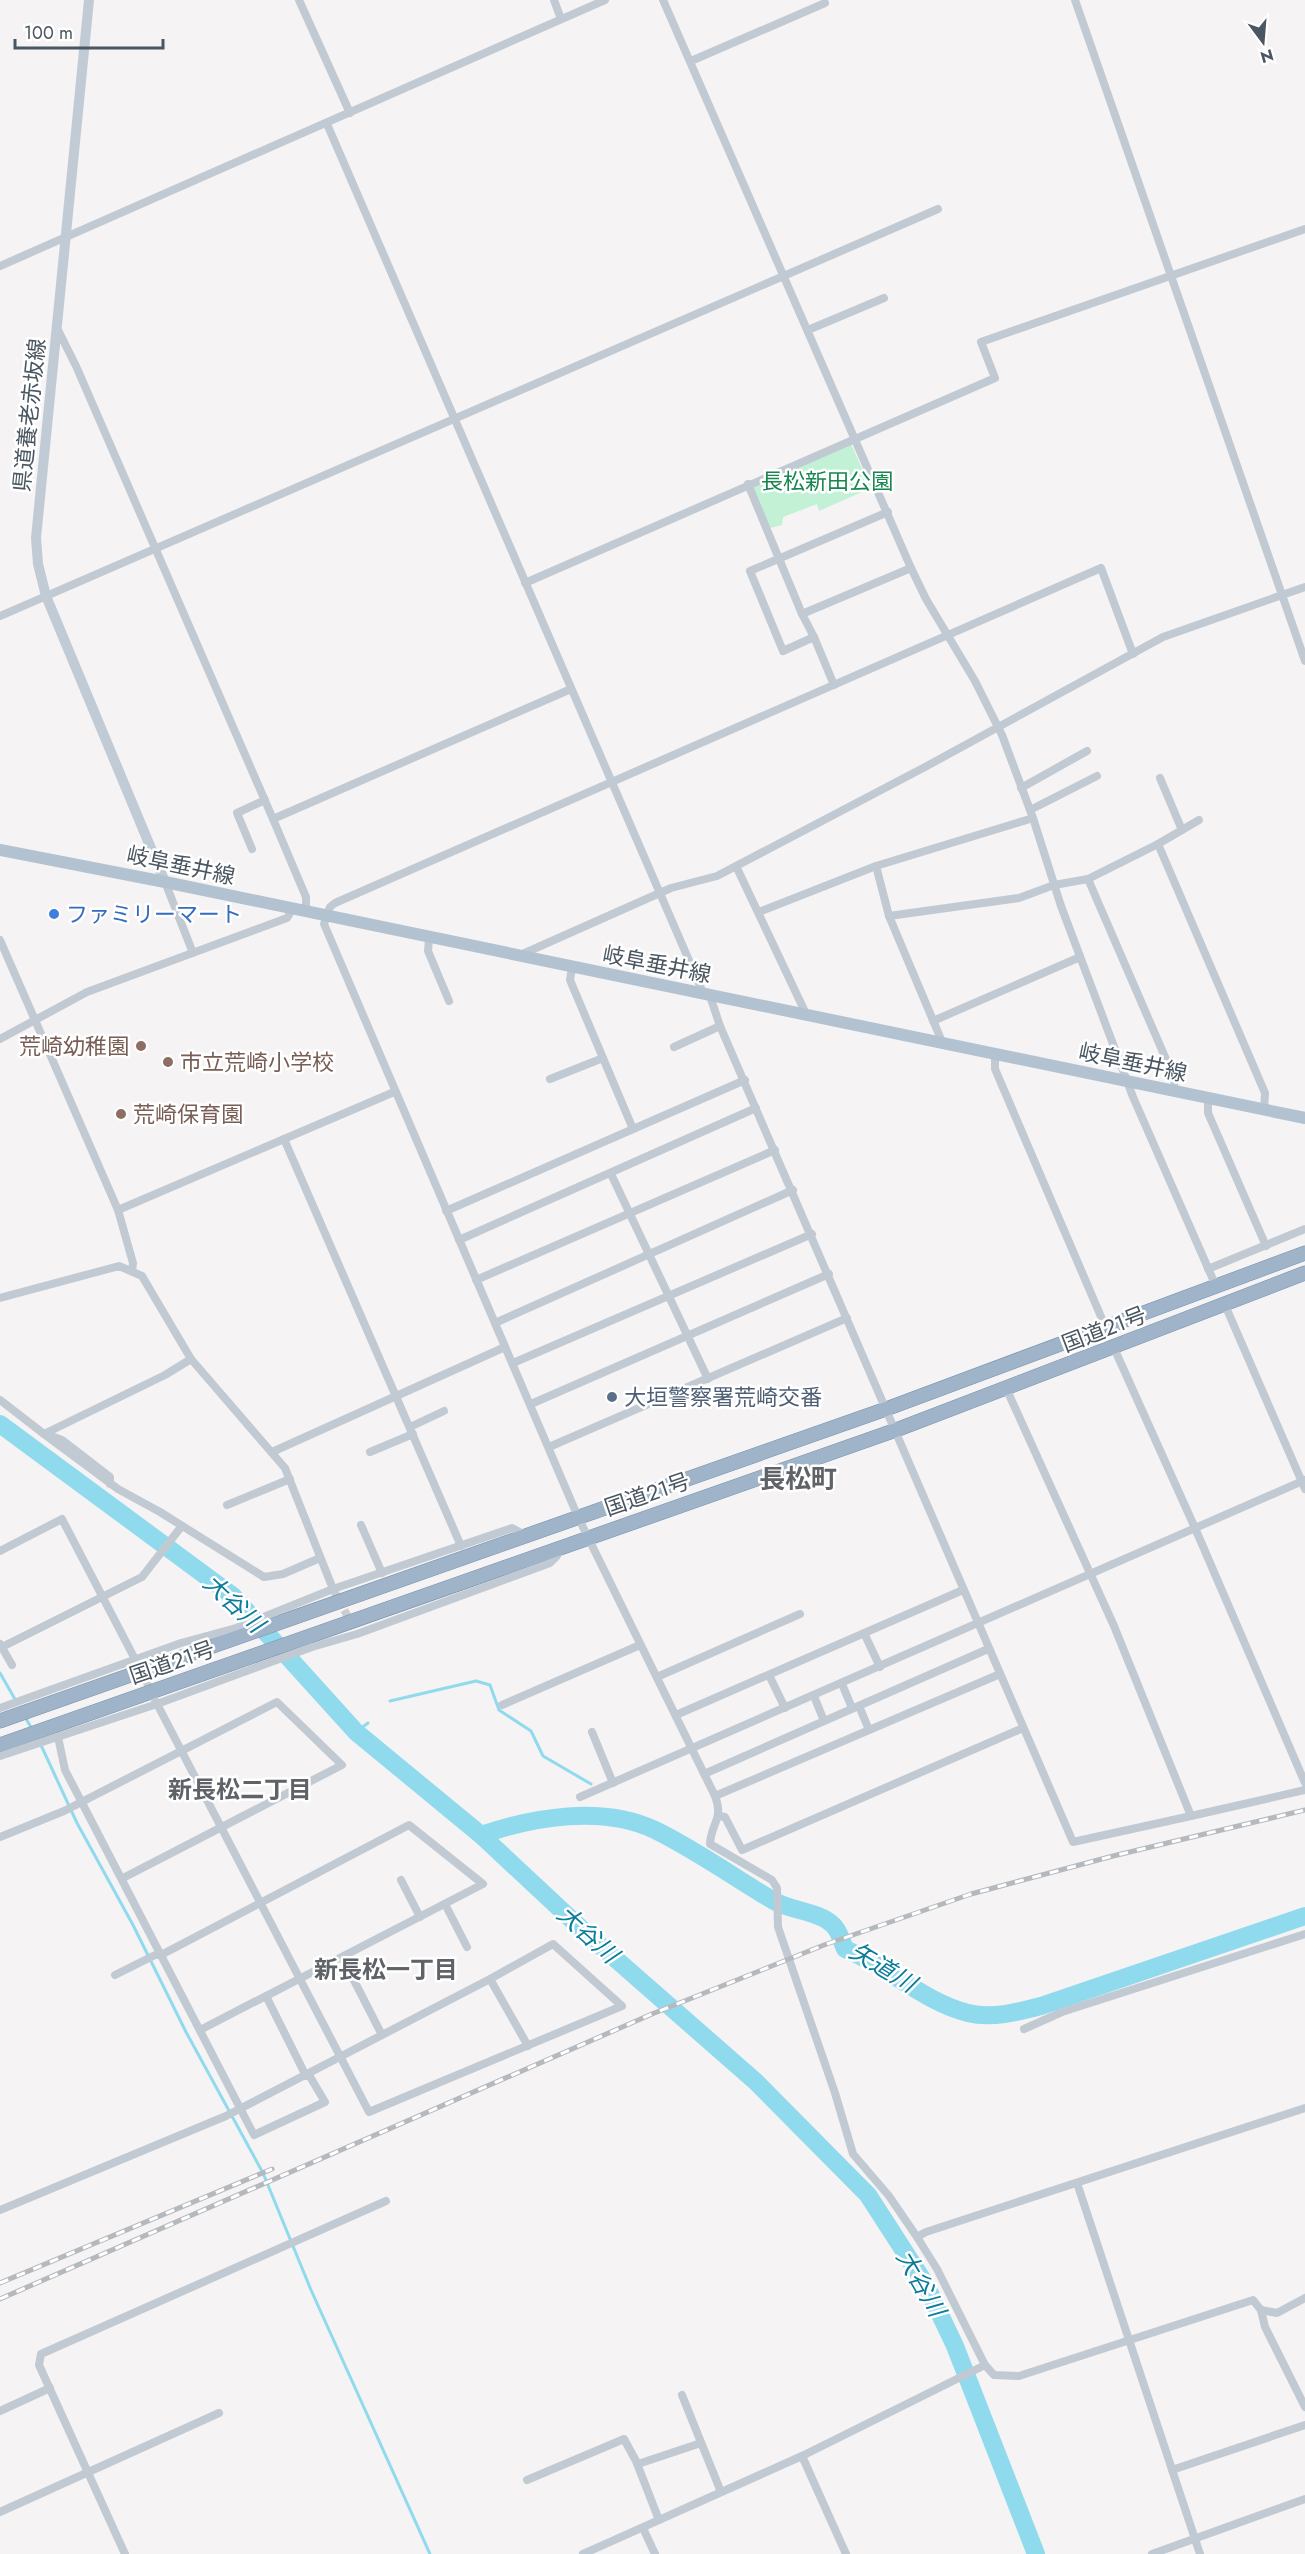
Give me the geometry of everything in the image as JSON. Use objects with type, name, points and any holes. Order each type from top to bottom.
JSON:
[{"type":"highway","name":"国道21号","points":[[1,1716],[286,1615],[530,1537],[578,1517],[886,1409],[1305,1252]]},
{"type":"highway","name":"国道21号","points":[[6,1743],[258,1660],[587,1537],[896,1430],[1305,1273]]},
{"type":"main road","name":"県道養老赤坂線","points":[[89,0],[36,538],[38,564],[46,596],[165,882]]},
{"type":"main road","name":"岐阜垂井線","points":[[0,850],[165,882],[429,939],[1305,1118]]},
{"type":"street","points":[[299,0],[350,113]]},
{"type":"street","points":[[554,0],[561,20]]},
{"type":"street","points":[[0,266],[605,0]]},
{"type":"street","points":[[663,0],[911,568],[975,681],[997,728],[1032,814],[1054,885],[1128,1082],[1215,1284]]},
{"type":"street","points":[[1075,0],[1305,661]]},
{"type":"street","points":[[691,61],[825,3]]},
{"type":"street","points":[[327,124],[658,893],[707,995],[793,1190],[1073,1842],[1305,1790]]},
{"type":"street","points":[[0,616],[938,209]]},
{"type":"street","points":[[525,583],[994,378],[981,342],[1305,229]]},
{"type":"street","points":[[808,330],[884,298]]},
{"type":"street","points":[[57,328],[156,547],[273,819],[306,897],[306,912]]},
{"type":"street","points":[[748,484],[834,686]]},
{"type":"street","points":[[814,637],[783,651],[750,571],[888,512]]},
{"type":"street","points":[[802,614],[911,568]]},
{"type":"street","points":[[1133,654],[1101,568],[335,903],[330,907],[324,930],[587,1537],[716,1796],[720,1808],[710,1844],[772,1880],[777,1888],[776,1916],[842,2113],[853,2154],[889,2196],[937,2269],[982,2367],[994,2375],[1019,2376],[1253,2300],[1262,2310],[1265,2326],[1305,2407]]},
{"type":"street","points":[[516,957],[658,893],[717,876],[997,728],[1163,637],[1305,587]]},
{"type":"street","points":[[273,819],[571,689]]},
{"type":"street","points":[[1021,788],[1087,751]]},
{"type":"street","points":[[759,912],[876,866],[1032,814],[1097,776]]},
{"type":"street","points":[[1160,778],[1182,830]]},
{"type":"street","points":[[252,849],[237,813],[265,801]]},
{"type":"street","points":[[890,916],[1019,898],[1054,885],[1088,879],[1158,844],[1199,820]]},
{"type":"street","points":[[1158,844],[1265,1093],[1264,1110]]},
{"type":"street","points":[[736,866],[807,1016]]},
{"type":"street","points":[[876,866],[890,916],[943,1044]]},
{"type":"street","points":[[1088,879],[1175,1080],[1173,1091]]},
{"type":"street","points":[[165,882],[193,952]]},
{"type":"street","points":[[0,1039],[87,992],[287,918],[292,910]]},
{"type":"street","points":[[429,939],[428,951],[450,1001]]},
{"type":"street","points":[[0,940],[118,1210],[133,1263],[132,1271]]},
{"type":"street","points":[[933,1021],[1080,957]]},
{"type":"street","points":[[572,968],[570,980],[633,1129]]},
{"type":"street","points":[[674,1047],[720,1026]]},
{"type":"street","points":[[995,1055],[995,1069],[1105,1326]]},
{"type":"street","points":[[550,1079],[603,1058]]},
{"type":"street","points":[[446,1211],[745,1080]]},
{"type":"street","points":[[118,1210],[394,1092]]},
{"type":"street","points":[[1208,1099],[1208,1113],[1266,1246]]},
{"type":"street","points":[[459,1240],[756,1108]]},
{"type":"street","points":[[284,1139],[461,1546]]},
{"type":"street","points":[[476,1280],[775,1150]]},
{"type":"street","points":[[611,1174],[708,1379]]},
{"type":"street","points":[[495,1323],[793,1190]]},
{"type":"street","points":[[1209,1269],[1305,1228]]},
{"type":"street","points":[[513,1363],[667,1294],[812,1234]]},
{"type":"street","points":[[0,1298],[119,1266],[142,1276],[191,1359],[242,1421],[272,1452],[290,1479],[333,1589]]},
{"type":"street","points":[[531,1404],[829,1274]]},
{"type":"street","points":[[580,1797],[1195,1528],[1304,1484],[1225,1305]]},
{"type":"street","points":[[549,1447],[847,1318]]},
{"type":"street","points":[[272,1452],[506,1347]]},
{"type":"street","points":[[1114,1348],[1305,1783]]},
{"type":"street","points":[[44,1434],[165,1375],[191,1359]]},
{"type":"street","points":[[1006,1388],[1114,1626],[1191,1816]]},
{"type":"street","points":[[0,1400],[110,1484],[179,1529],[264,1577],[283,1574],[320,1558]]},
{"type":"street","points":[[369,1452],[444,1411]]},
{"type":"street","points":[[227,1506],[290,1479]]},
{"type":"street","points":[[0,1551],[62,1519],[136,1663]]},
{"type":"street","points":[[360,1525],[382,1573]]},
{"type":"street","points":[[286,1615],[333,1589],[512,1528],[530,1537]]},
{"type":"street","points":[[12,1665],[1,1646],[142,1577],[179,1529]]},
{"type":"street","points":[[676,1715],[963,1590]]},
{"type":"street","points":[[657,1677],[800,1614]]},
{"type":"street","points":[[1,1716],[10,1704],[27,1705],[181,1643],[241,1632]]},
{"type":"street","points":[[864,1633],[880,1667]]},
{"type":"street","points":[[502,1705],[640,1645]]},
{"type":"street","points":[[704,1774],[988,1648]]},
{"type":"street","points":[[0,1756],[156,1701],[258,1660]]},
{"type":"street","points":[[716,1796],[1000,1674]]},
{"type":"street","points":[[769,1675],[785,1708]]},
{"type":"street","points":[[842,1684],[869,1730]]},
{"type":"street","points":[[814,1696],[824,1721]]},
{"type":"street","points":[[0,2210],[226,2116],[308,2075],[340,2057],[490,1979],[553,1944],[622,2006],[369,2112],[340,2057],[300,1978],[260,1904],[223,1827],[156,1701]]},
{"type":"street","points":[[0,1837],[64,1811],[277,1702],[342,1766],[123,1878]]},
{"type":"street","points":[[719,1816],[725,1817],[742,1850],[1023,1728]]},
{"type":"street","points":[[592,1732],[613,1783]]},
{"type":"street","points":[[57,1737],[65,1770],[123,1878],[158,1955],[201,2030],[238,2109],[254,2135],[325,2102],[266,1996]]},
{"type":"street","points":[[115,1975],[260,1904],[409,1825],[483,1884],[201,2030]]},
{"type":"street","points":[[401,1880],[420,1917]]},
{"type":"street","points":[[445,1904],[467,1947]]},
{"type":"street","points":[[1024,2029],[1062,2012],[1305,1934]]},
{"type":"street","points":[[342,1957],[382,2035]]},
{"type":"street","points":[[490,1979],[528,2046]]},
{"type":"street","points":[[917,2237],[926,2232],[1305,2108]]},
{"type":"street","points":[[1077,2183],[1200,2554]]},
{"type":"street","points":[[125,2554],[39,2365],[41,2354],[386,2201]]},
{"type":"street","points":[[1262,2310],[1277,2313],[1305,2298]]},
{"type":"street","points":[[583,2554],[802,2456],[982,2367]]},
{"type":"street","points":[[0,2411],[50,2388]]},
{"type":"street","points":[[682,2395],[721,2492]]},
{"type":"street","points":[[0,2512],[219,2413]]},
{"type":"street","points":[[1172,2470],[1305,2425]]},
{"type":"street","points":[[527,2480],[624,2439],[638,2464],[659,2520]]},
{"type":"street","points":[[638,2464],[701,2443]]},
{"type":"street","points":[[802,2456],[846,2554]]},
{"type":"street","points":[[1152,2554],[1305,2499]]},
{"type":"street","points":[[643,2528],[655,2554]]},
{"type":"green space","name":"長松新田公園","points":[[851,444],[871,488],[819,511],[817,504],[783,517],[782,525],[770,528],[761,524],[746,490]]},
{"type":"waterway","name":"大谷川","points":[[0,1424],[233,1596],[356,1732],[481,1835],[586,1933],[755,2081],[868,2195],[926,2285],[955,2346],[1036,2554]]},
{"type":"waterway","points":[[0,1673],[16,1701]]},
{"type":"waterway","points":[[390,1701],[476,1681],[490,1685],[499,1710],[531,1731],[543,1756],[591,1784]]},
{"type":"waterway","points":[[25,1717],[32,1729]]},
{"type":"waterway","points":[[356,1732],[368,1723]]},
{"type":"waterway","points":[[40,1743],[77,1823],[133,1925],[186,2032],[263,2173],[311,2290],[430,2554]]},
{"type":"waterway","name":"矢道川","points":[[481,1835],[523,1823],[568,1816],[591,1816],[634,1822],[685,1846],[774,1901],[827,1920],[837,1930],[845,1949],[861,1956],[936,2001],[977,2015],[1005,2014],[1041,2006],[1305,1916]]},
{"type":"tunnel","points":[[333,1589],[357,1634]]},
{"type":"tunnel","points":[[140,1669],[152,1693]]},
{"type":"railway","points":[[0,2299],[652,2014],[824,1945],[971,1894],[1113,1856],[1305,1810]]},
{"type":"railway","points":[[0,2283],[272,2169]]},
{"type":"place","name":"ファミリーマート","points":[[54,914]]},
{"type":"place","name":"荒崎幼稚園","points":[[141,1046]]},
{"type":"place","name":"市立荒崎小学校","points":[[168,1062]]},
{"type":"place","name":"荒崎保育園","points":[[121,1114]]},
{"type":"place","name":"大垣警察署荒崎交番","points":[[612,1397]]},
{"type":"district","name":"長松町","points":[[798,1479]]},
{"type":"district","name":"新長松二丁目","points":[[240,1789]]},
{"type":"district","name":"新長松一丁目","points":[[386,1969]]}]
